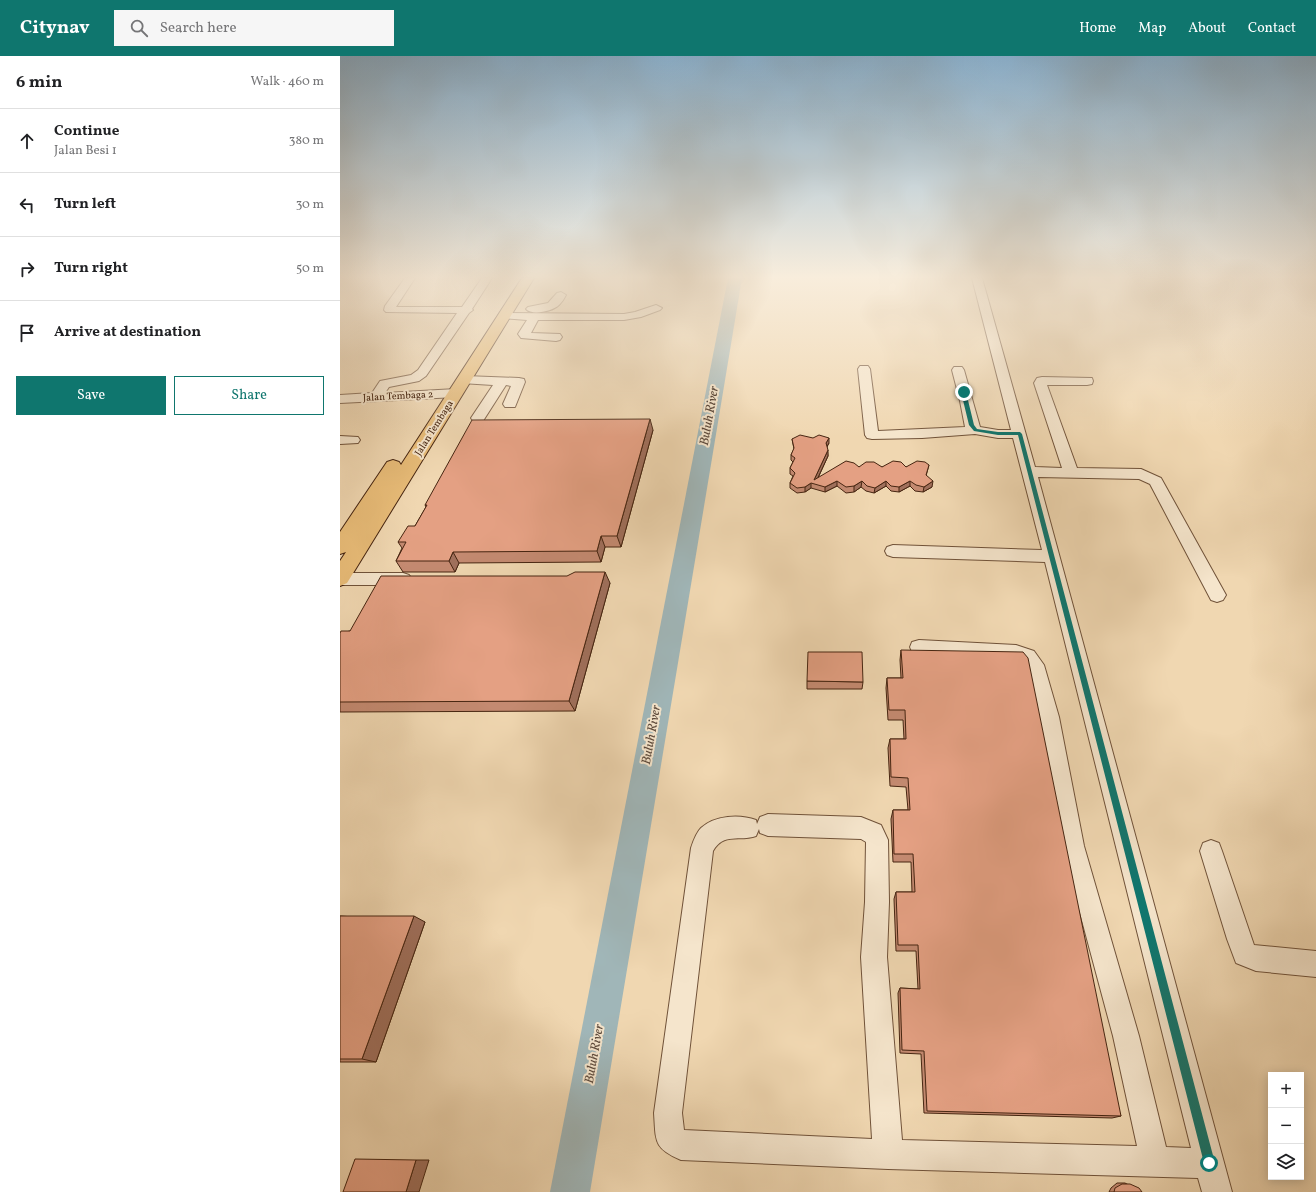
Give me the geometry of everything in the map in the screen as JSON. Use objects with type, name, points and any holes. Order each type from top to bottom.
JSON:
[{"type":"main road","name":"Jalan Tembaga","points":[[340,579],[454,389],[485,331]]},
{"type":"main road","name":"Jalan Tembaga","points":[[340,547],[494,331]]},
{"type":"street","points":[[376,397],[385,384],[420,376],[452,331]]},
{"type":"street","points":[[527,331],[525,336],[556,337]]},
{"type":"street","points":[[992,331],[1052,556],[1217,1192]]},
{"type":"street","points":[[864,370],[872,435],[922,434],[975,430],[998,434],[1020,434]]},
{"type":"street","points":[[958,370],[967,401],[971,425],[975,430]]},
{"type":"street","name":"Jalan Tembaga 2","points":[[340,399],[454,389],[521,378],[510,404]]},
{"type":"street","points":[[478,418],[502,381]]},
{"type":"street","points":[[1071,473],[1040,383],[1042,381],[1087,381]]},
{"type":"street","points":[[1030,472],[1141,474],[1156,481],[1217,595]]},
{"type":"street","points":[[892,552],[1052,556]]},
{"type":"street","points":[[340,579],[416,579]]},
{"type":"street","points":[[919,647],[1016,652],[1027,656],[1035,665],[1049,717],[1074,846],[1126,1036],[1155,1162]]},
{"type":"street","points":[[888,1154],[874,958],[878,888],[877,840],[873,833],[861,828],[722,828],[709,836],[702,848],[668,1113],[670,1138],[681,1145],[888,1154],[1209,1163]]},
{"type":"street","points":[[1211,851],[1245,954],[1256,958],[1316,964]]},
{"type":"building","points":[[650,419],[617,536],[601,536],[597,551],[453,552],[449,561],[396,561],[406,542],[398,542],[408,526],[415,526],[472,420]]},
{"type":"building","points":[[800,435],[813,438],[819,435],[829,438],[826,443],[828,450],[814,480],[846,461],[854,463],[859,467],[866,462],[874,462],[882,467],[893,461],[901,462],[906,467],[917,461],[925,462],[929,465],[926,475],[933,481],[924,487],[916,485],[910,481],[899,487],[891,486],[886,481],[875,488],[867,486],[862,481],[854,486],[846,487],[837,481],[825,487],[811,483],[805,487],[797,488],[790,483],[795,473],[790,468],[795,458],[791,455],[794,448],[792,439]]},
{"type":"building","points":[[575,572],[605,572],[569,701],[340,702],[340,633],[341,631],[350,631],[381,576],[567,576]]},
{"type":"building","points":[[901,650],[1023,652],[1028,658],[1121,1116],[927,1111],[924,1051],[902,1050],[900,988],[920,989],[918,945],[898,945],[896,892],[915,892],[913,854],[894,854],[893,810],[910,810],[908,778],[891,777],[890,739],[906,739],[905,710],[889,710],[887,678],[903,678]]},
{"type":"building","points":[[808,652],[862,652],[863,682],[807,681]]},
{"type":"building","points":[[340,916],[414,916],[362,1059],[340,1059]]},
{"type":"building","points":[[355,1159],[416,1160],[406,1192],[343,1192]]},
{"type":"building","points":[[1122,1184],[1130,1184],[1139,1188],[1142,1192],[1114,1192],[1115,1188]]},
{"type":"waterway","name":"Buluh River","points":[[570,1192],[725,331]]},
{"type":"route","points":[[964,392],[971,425],[975,430],[998,434],[1020,434],[1209,1163]]}]
